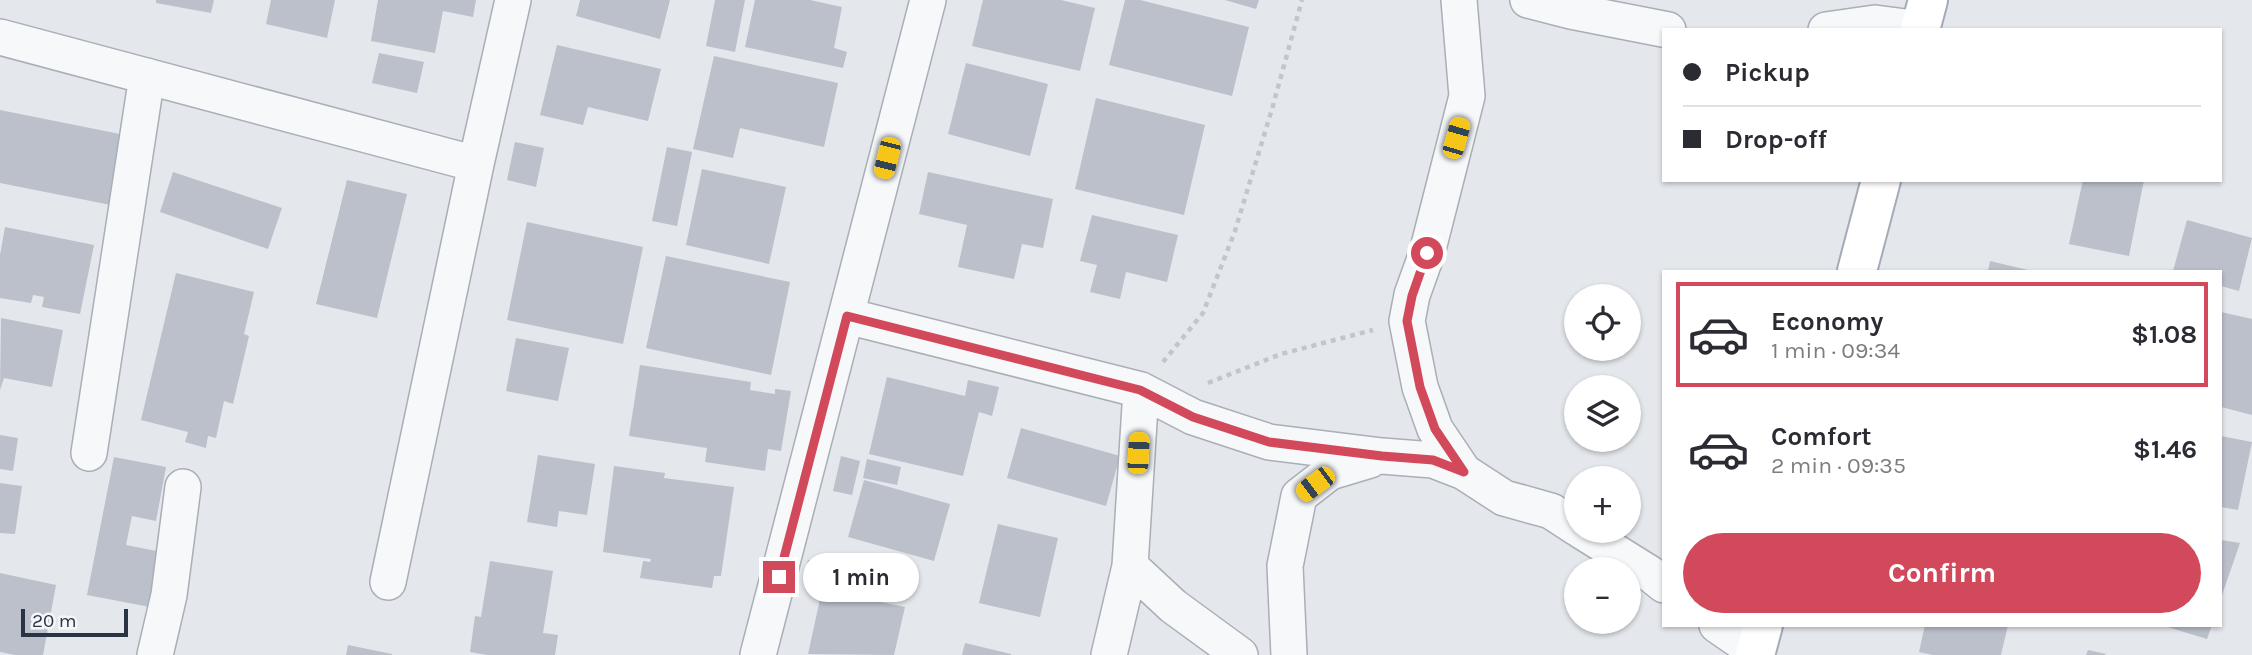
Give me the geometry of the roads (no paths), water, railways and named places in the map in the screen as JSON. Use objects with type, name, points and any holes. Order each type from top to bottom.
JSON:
[{"type":"main road","points":[[1920,28],[1928,0]]},
{"type":"main road","points":[[1857,270],[1880,182]]},
{"type":"street","points":[[388,582],[513,0]]},
{"type":"street","points":[[758,655],[928,0]]},
{"type":"street","points":[[1459,0],[1467,96],[1407,321],[1420,387],[1435,429],[1464,472]]},
{"type":"street","points":[[1528,0],[1662,29]]},
{"type":"street","points":[[1840,28],[1875,23],[1912,28]]},
{"type":"street","points":[[0,37],[476,164]]},
{"type":"street","points":[[89,453],[147,76]]},
{"type":"street","points":[[847,316],[1151,396],[1193,417],[1269,442],[1433,460],[1464,472],[1504,498],[1551,511],[1564,520]]},
{"type":"street","points":[[1108,655],[1130,566],[1151,396]]},
{"type":"street","points":[[1289,655],[1285,566],[1299,496],[1330,472],[1382,456]]},
{"type":"street","points":[[155,655],[169,595],[183,487]]},
{"type":"street","points":[[1601,543],[1662,583]]},
{"type":"street","points":[[1130,566],[1173,606],[1240,655]]},
{"type":"street","points":[[1721,627],[1758,644]]}]
